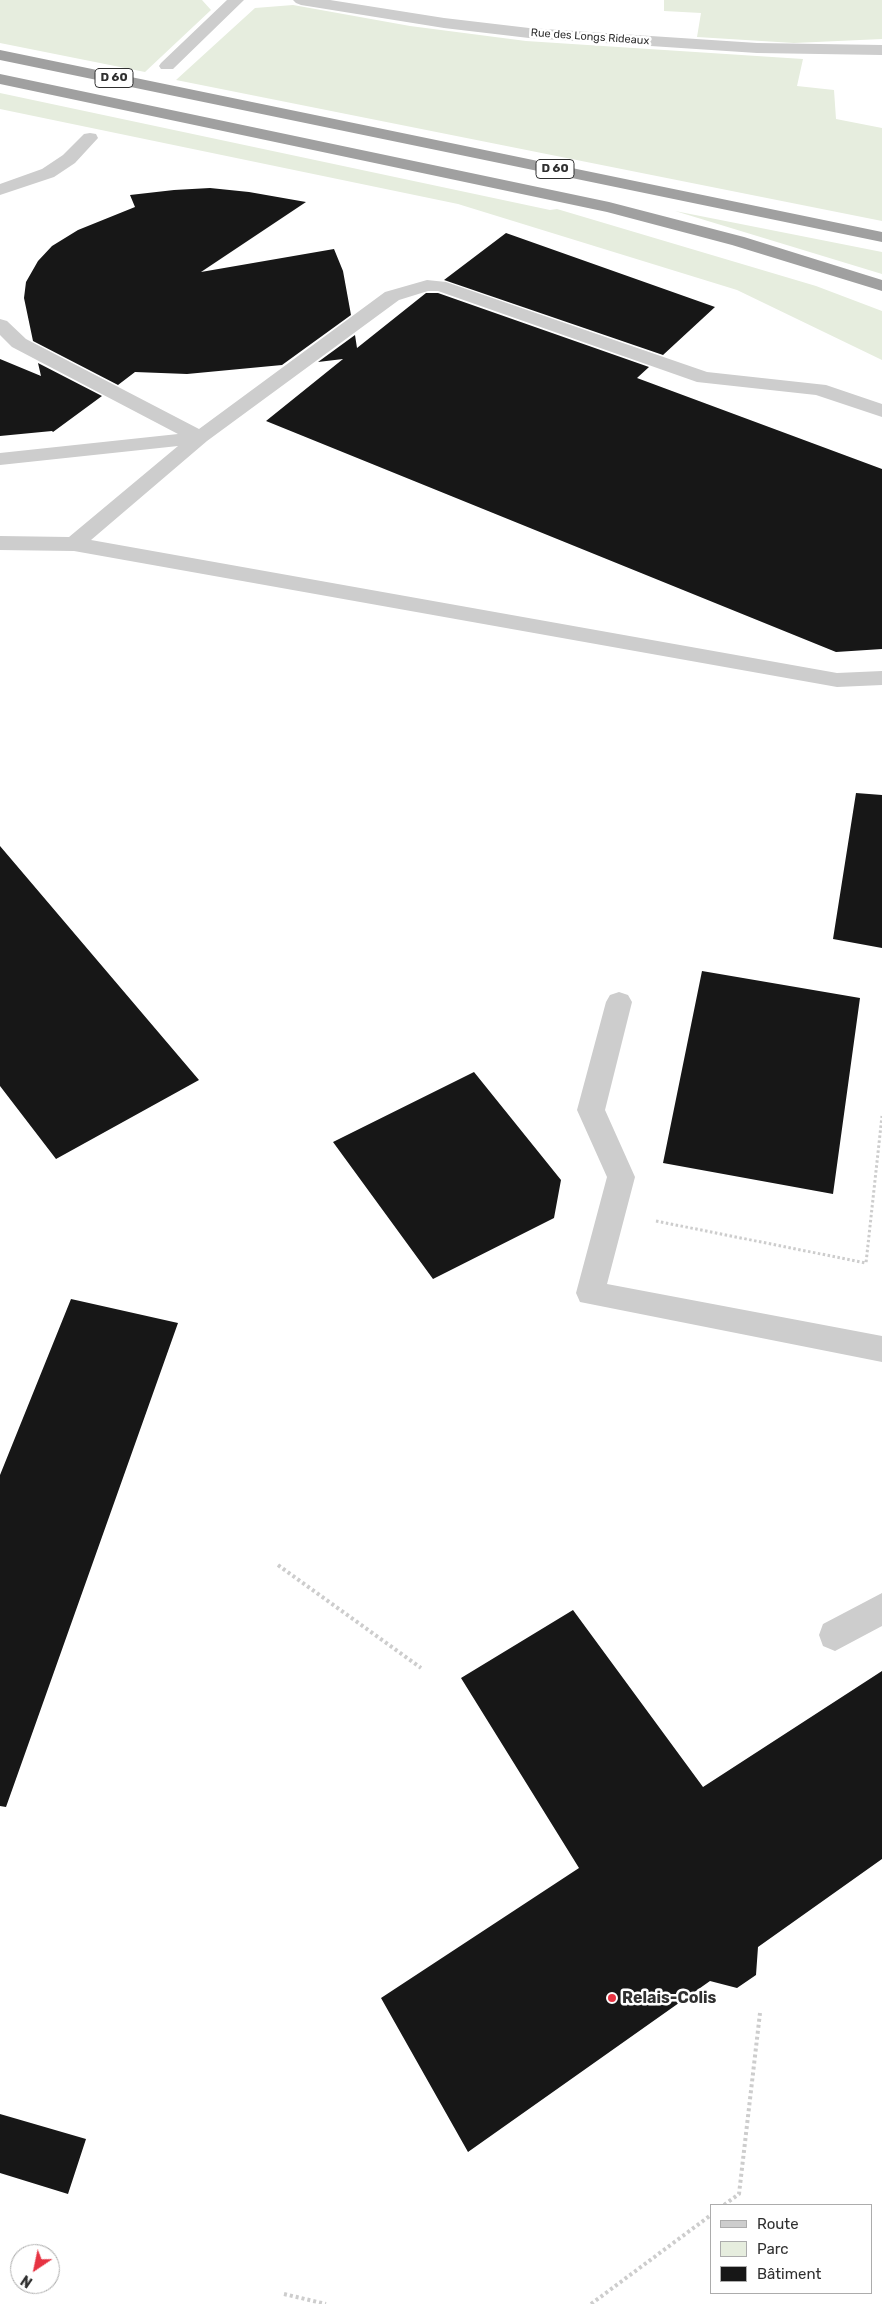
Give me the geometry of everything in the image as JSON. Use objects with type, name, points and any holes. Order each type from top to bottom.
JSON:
[{"type":"highway","name":"D 60","points":[[0,55],[882,237]]},
{"type":"highway","name":"D 60","points":[[0,79],[609,207],[738,241],[882,286]]},
{"type":"street","points":[[168,66],[236,0]]},
{"type":"street","name":"Rue des Longs Rideaux","points":[[301,0],[444,24],[529,32],[757,48],[882,50]]},
{"type":"street","points":[[0,190],[48,173],[68,159],[90,138]]},
{"type":"street","points":[[74,544],[200,437],[392,296],[419,287],[440,286],[704,378],[819,389],[882,411]]},
{"type":"street","points":[[0,325],[19,343],[200,437]]},
{"type":"street","points":[[0,459],[69,453],[200,437]]},
{"type":"street","points":[[0,543],[74,544],[882,688]]},
{"type":"street","points":[[837,680],[882,678]]},
{"type":"street","points":[[619,1002],[591,1110],[621,1177],[590,1294],[882,1349]]},
{"type":"street","points":[[835,1635],[882,1608]]},
{"type":"path","points":[[611,1212],[866,1263],[882,1116]]},
{"type":"path","points":[[278,1565],[421,1668]]},
{"type":"path","points":[[725,2204],[739,2194],[760,2013]]},
{"type":"path","points":[[591,2304],[710,2216]]},
{"type":"path","points":[[284,2294],[326,2304]]},
{"type":"green space","points":[[0,0],[202,0],[211,10],[145,72],[0,43]]},
{"type":"green space","points":[[664,0],[882,0],[882,39],[794,43],[697,37],[701,13],[664,11]]},
{"type":"green space","points":[[293,5],[410,26],[526,41],[803,59],[797,86],[834,90],[836,119],[882,128],[882,221],[176,80],[255,8]]},
{"type":"green space","points":[[0,93],[550,210],[557,209],[816,286],[882,311],[882,360],[737,290],[458,204],[0,109]]},
{"type":"green space","points":[[675,211],[882,252],[882,274]]},
{"type":"building","points":[[210,188],[249,192],[306,202],[201,272],[334,249],[343,271],[351,315],[282,365],[187,374],[135,372],[118,385],[33,341],[24,298],[26,282],[38,261],[52,246],[78,230],[135,207],[130,195]]},
{"type":"building","points":[[506,233],[715,307],[663,355],[444,280]]},
{"type":"building","points":[[426,293],[438,293],[649,367],[637,378],[882,469],[882,649],[836,652],[266,421],[343,359],[318,362],[355,335],[357,348]]},
{"type":"building","points":[[0,359],[41,376],[38,363],[102,396],[53,432],[0,436]]},
{"type":"building","points":[[856,793],[882,795],[882,948],[833,939]]},
{"type":"building","points":[[0,846],[199,1080],[56,1159],[0,1086]]},
{"type":"building","points":[[702,971],[860,998],[833,1194],[663,1163]]},
{"type":"building","points":[[474,1072],[561,1180],[554,1218],[433,1279],[333,1142]]},
{"type":"building","points":[[71,1299],[178,1323],[6,1807],[0,1806],[0,1475]]},
{"type":"building","points":[[573,1610],[703,1787],[882,1671],[882,1859],[758,1947],[756,1975],[737,1988],[710,1981],[468,2152],[381,1998],[579,1868],[461,1678]]},
{"type":"building","points":[[0,2114],[86,2139],[68,2194],[0,2173]]},
{"type":"place","name":"Relais-Colis","points":[[612,1998]]}]
